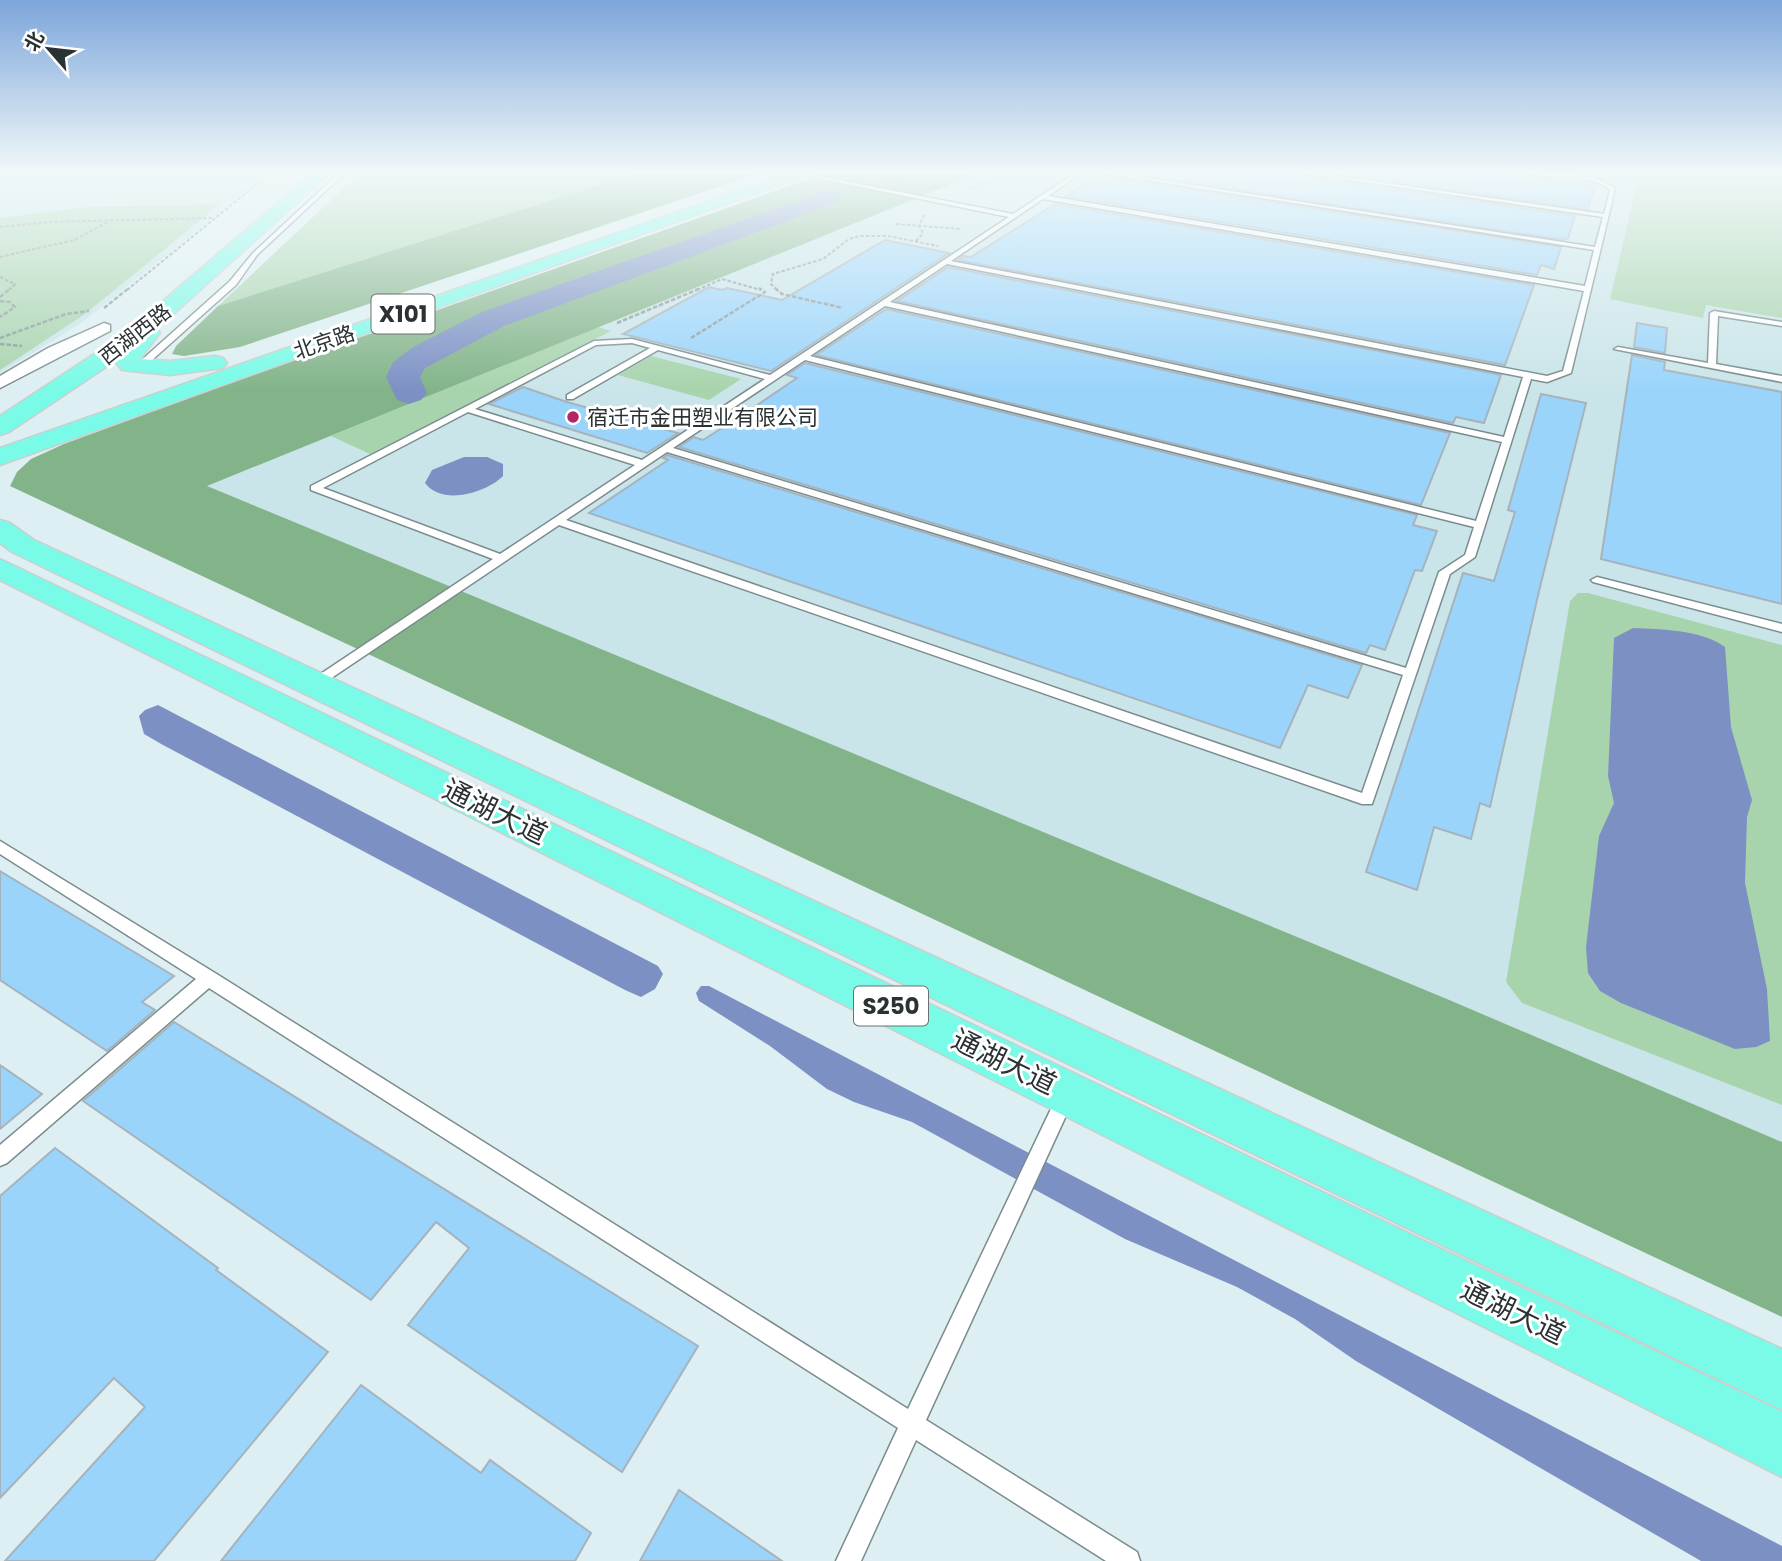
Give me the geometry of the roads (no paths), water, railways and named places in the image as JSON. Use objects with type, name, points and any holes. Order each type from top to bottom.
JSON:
[{"type":"main road","name":"西湖西路","points":[[0,427],[131,340],[241,245]]},
{"type":"main road","name":"北京路","points":[[0,438],[560,245]]},
{"type":"main road","name":"北京路","points":[[0,457],[595,245]]},
{"type":"main road","name":"西湖西路","points":[[0,396],[104,316]]},
{"type":"main road","points":[[159,317],[126,361],[139,367],[170,368],[215,363]]},
{"type":"main road","name":"通湖大道","points":[[0,529],[23,546],[1782,1380]]},
{"type":"main road","name":"通湖大道","points":[[0,568],[1782,1445]]},
{"type":"street","points":[[0,383],[54,351],[104,316]]},
{"type":"lane","points":[[139,367],[233,282],[265,245]]},
{"type":"lane","points":[[314,684],[971,245]]},
{"type":"lane","points":[[1325,245],[1588,289]]},
{"type":"lane","points":[[1571,245],[1598,249]]},
{"type":"lane","points":[[945,262],[1548,379],[1567,373],[1599,245]]},
{"type":"lane","points":[[884,303],[1508,441]]},
{"type":"lane","points":[[1712,366],[1714,313],[1782,324]]},
{"type":"lane","points":[[502,559],[315,488],[594,343],[622,340],[771,378]]},
{"type":"lane","points":[[570,397],[656,348]]},
{"type":"lane","points":[[1618,349],[1782,379]]},
{"type":"lane","points":[[803,357],[1480,524]]},
{"type":"lane","points":[[558,522],[1367,800],[1445,572],[1470,557],[1528,376]]},
{"type":"lane","points":[[467,409],[643,464]]},
{"type":"lane","points":[[666,449],[1410,673]]},
{"type":"lane","points":[[1597,580],[1782,628]]},
{"type":"lane","points":[[0,847],[1128,1561]]},
{"type":"lane","points":[[0,1157],[209,978]]},
{"type":"lane","points":[[848,1561],[1067,1093]]},
{"type":"water","points":[[464,457],[487,457],[503,464],[503,476],[486,488],[453,495],[442,494],[425,483],[432,470]]},
{"type":"water","points":[[1633,628],[1693,634],[1716,641],[1725,647],[1731,727],[1752,800],[1747,817],[1745,883],[1767,989],[1770,1041],[1756,1047],[1735,1049],[1621,1003],[1600,991],[1588,973],[1586,947],[1599,836],[1614,803],[1608,776],[1614,638]]},
{"type":"water","points":[[158,705],[658,966],[663,974],[655,989],[641,997],[625,990],[163,745],[144,734],[139,716],[145,710]]},
{"type":"water","points":[[701,986],[709,986],[1782,1546],[1782,1561],[1701,1561],[1356,1361],[1295,1319],[1237,1287],[1125,1239],[912,1122],[854,1102],[827,1089],[770,1046],[699,1001],[696,993]]},
{"type":"waterway","points":[[409,393],[403,377],[405,369],[426,353],[493,319],[692,245]]},
{"type":"place","name":"宿迁市金田塑业有限公司","points":[[573,417]]}]
